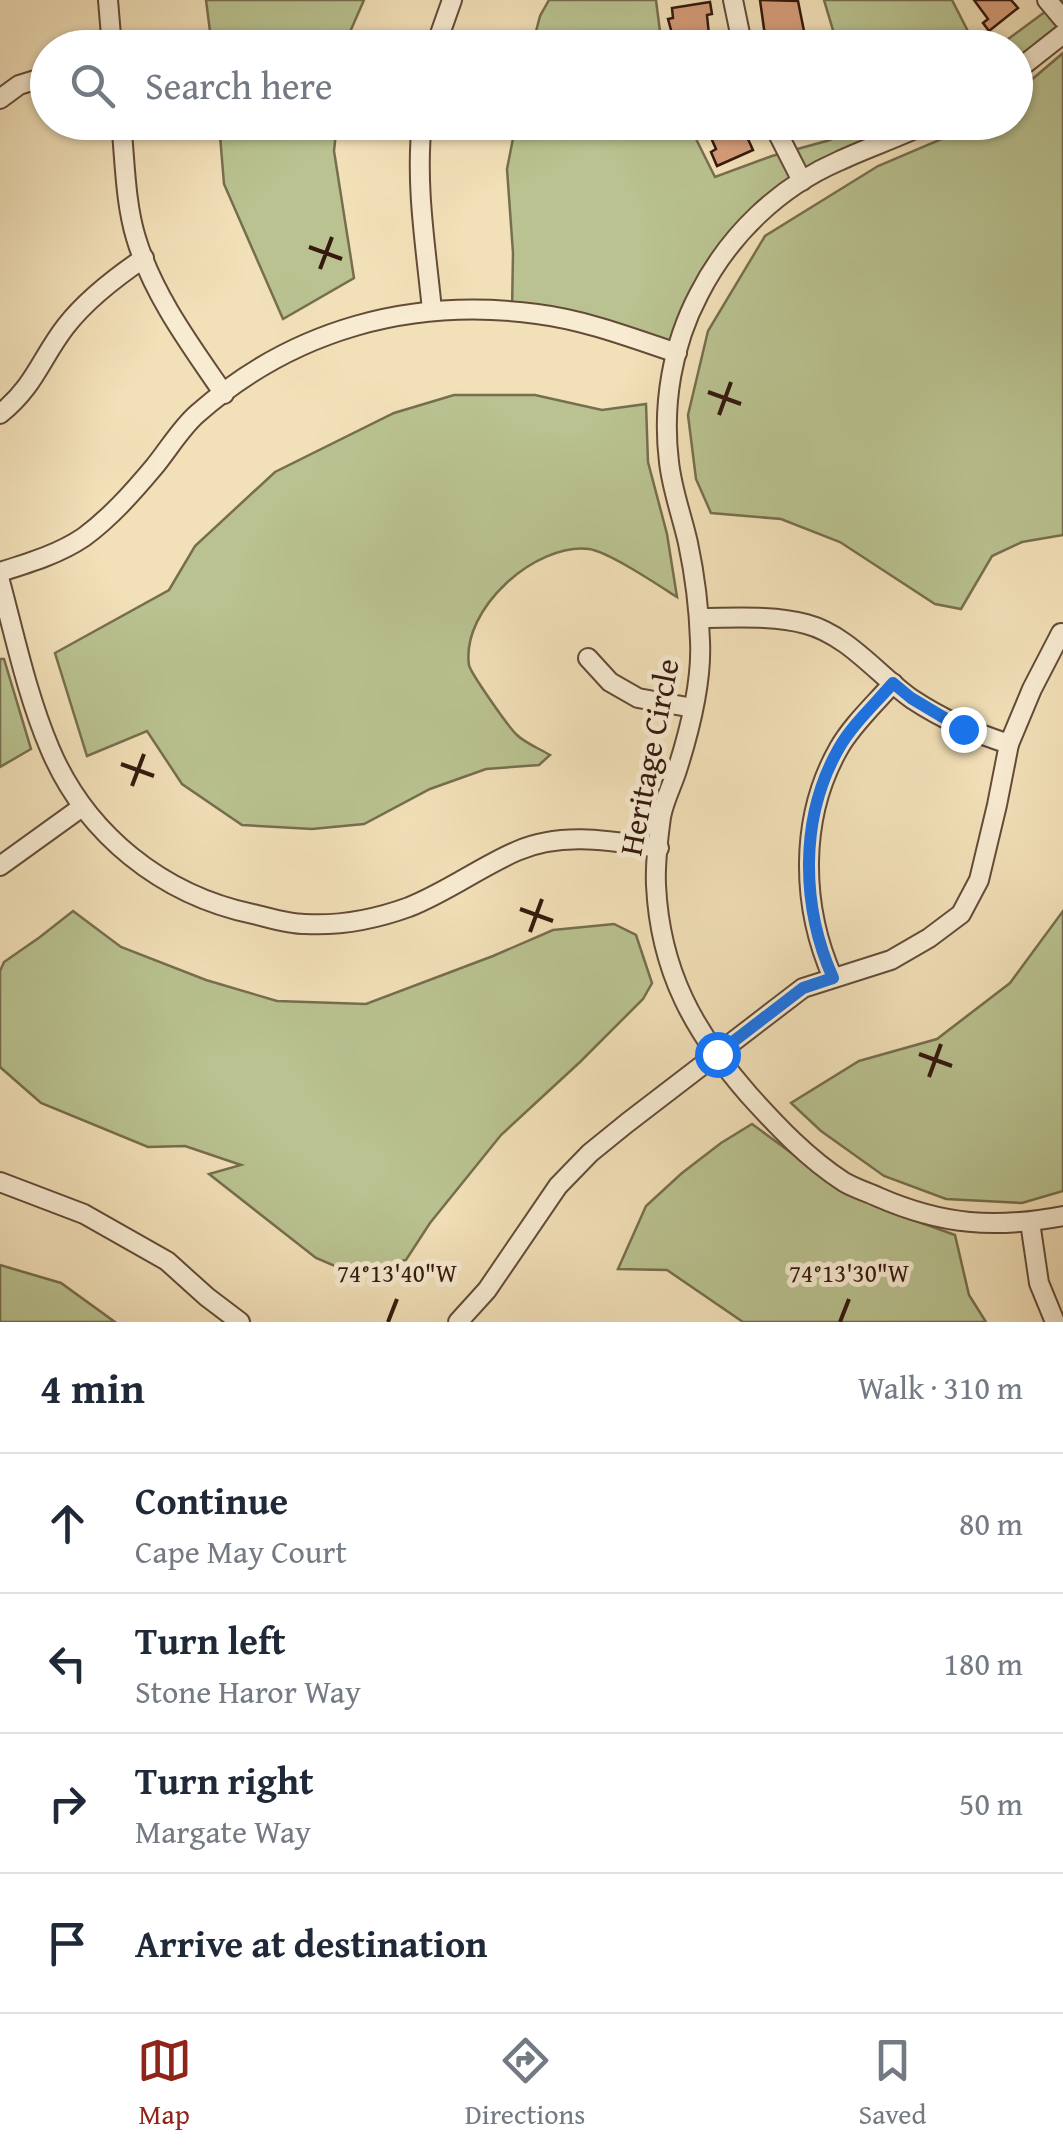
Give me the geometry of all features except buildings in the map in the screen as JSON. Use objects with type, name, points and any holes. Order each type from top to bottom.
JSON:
[{"type":"street","points":[[108,0],[110,30]]},
{"type":"street","points":[[441,30],[452,0]]},
{"type":"street","points":[[733,0],[740,30]]},
{"type":"street","points":[[1047,0],[1063,19]]},
{"type":"street","points":[[1033,58],[1063,34]]},
{"type":"street","points":[[0,99],[19,84],[30,81]]},
{"type":"street","points":[[122,140],[128,196],[144,258],[157,289],[224,394]]},
{"type":"street","points":[[420,140],[420,202],[432,310]]},
{"type":"street","points":[[781,140],[802,181]]},
{"type":"street","name":"Heritage Circle","points":[[888,140],[789,188],[760,213],[726,250],[700,291],[677,353],[668,390],[669,464],[688,543],[701,647],[693,708],[662,815],[656,883],[662,936],[676,986],[702,1034],[774,1124],[847,1184],[940,1218],[979,1224],[1018,1224],[1063,1216]]},
{"type":"street","points":[[0,414],[26,391],[66,326],[115,277],[144,258]]},
{"type":"street","points":[[0,572],[41,559],[82,538],[115,511],[196,415],[261,366],[348,326],[432,310],[491,309],[542,314],[677,353]]},
{"type":"street","points":[[0,581],[50,750],[82,808],[148,870],[193,896],[240,912],[302,924],[353,923],[409,907],[519,850],[588,838],[659,848]]},
{"type":"street","points":[[699,618],[772,618],[810,624],[838,638],[911,698],[963,729],[1009,744]]},
{"type":"street","points":[[458,1322],[487,1290],[558,1186],[627,1123],[803,988],[891,960],[962,914],[978,880],[1009,744],[1061,634]]},
{"type":"street","points":[[588,658],[610,682],[638,698],[693,708]]},
{"type":"street","points":[[833,978],[821,951],[810,893],[809,837],[819,790],[840,746],[893,683]]},
{"type":"street","points":[[0,866],[82,808]]},
{"type":"street","points":[[0,1182],[84,1214],[166,1261],[240,1322]]},
{"type":"street","points":[[1030,1222],[1039,1284],[1056,1322]]},
{"type":"green space","points":[[206,0],[364,0],[351,30],[210,30]]},
{"type":"green space","points":[[549,0],[656,0],[660,30],[536,30]]},
{"type":"green space","points":[[824,0],[952,0],[967,30],[833,30]]},
{"type":"green space","points":[[1063,0],[1063,34],[1033,58],[1033,30],[1020,30]]},
{"type":"green space","points":[[1063,53],[1063,535],[1022,542],[992,556],[961,609],[935,604],[840,542],[781,519],[711,513],[696,479],[688,415],[708,331],[765,236],[878,166],[939,140],[1033,140],[1033,79]]},
{"type":"green space","points":[[220,140],[335,140],[354,278],[283,319],[224,184]]},
{"type":"green space","points":[[513,140],[696,140],[715,177],[830,140],[889,140],[837,162],[725,250],[677,353],[512,311],[513,253],[507,169]]},
{"type":"green space","points":[[454,395],[535,395],[602,410],[646,404],[648,462],[667,534],[677,597],[609,556],[589,549],[568,550],[525,568],[506,584],[477,622],[470,644],[469,665],[499,712],[520,738],[550,755],[539,765],[486,769],[430,789],[364,824],[312,829],[242,825],[182,784],[147,731],[87,756],[55,653],[169,590],[195,546],[275,472],[394,413]]},
{"type":"green space","points":[[0,659],[4,659],[31,749],[0,767]]},
{"type":"green space","points":[[73,911],[121,947],[206,980],[277,1001],[366,1004],[553,930],[614,924],[636,935],[652,983],[643,999],[501,1135],[430,1223],[406,1260],[349,1272],[316,1258],[209,1174],[241,1165],[185,1146],[148,1147],[41,1103],[0,1067],[0,971],[4,962]]},
{"type":"green space","points":[[1063,911],[1063,1191],[1022,1203],[946,1199],[884,1176],[821,1131],[791,1103],[859,1061],[937,1039],[1010,983]]},
{"type":"green space","points":[[752,1124],[835,1185],[894,1213],[955,1235],[969,1295],[986,1322],[743,1322],[667,1270],[618,1269],[646,1206],[682,1173]]},
{"type":"green space","points":[[0,1265],[61,1283],[115,1322],[0,1322]]},
{"type":"route","points":[[717,1054],[803,988],[833,978],[821,951],[810,893],[809,837],[819,790],[840,746],[893,683],[963,729]]}]
